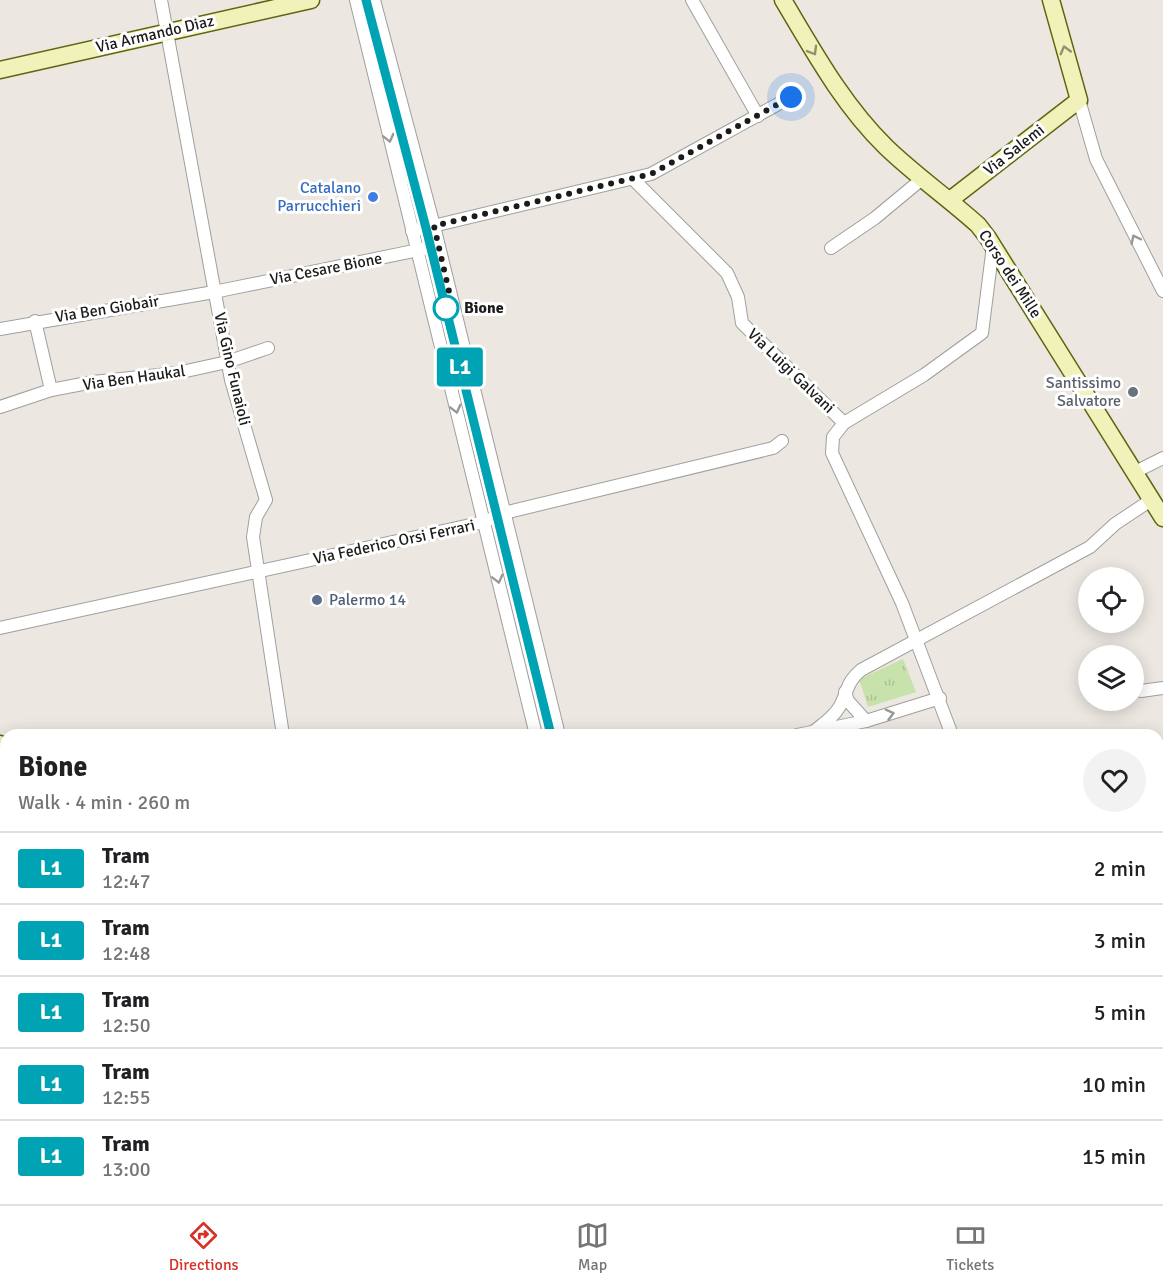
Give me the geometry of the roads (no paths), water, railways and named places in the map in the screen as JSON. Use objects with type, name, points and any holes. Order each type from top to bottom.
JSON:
[{"type":"street","name":"Via Gino Funaioli","points":[[161,0],[227,362],[266,500],[256,517],[253,537],[282,729]]},
{"type":"street","name":"Via Armando Diaz","points":[[0,70],[311,0]]},
{"type":"street","points":[[356,0],[535,729]]},
{"type":"street","points":[[374,0],[434,226],[558,729]]},
{"type":"street","points":[[692,0],[758,116]]},
{"type":"street","name":"Corso dei Mille","points":[[783,0],[823,68],[858,117],[886,147],[978,225],[1163,518]]},
{"type":"street","points":[[1052,0],[1096,159],[1163,291]]},
{"type":"street","points":[[412,231],[634,180],[651,174],[791,97]]},
{"type":"street","name":"Via Salemi","points":[[950,200],[1079,100]]},
{"type":"street","points":[[831,248],[875,218],[922,179]]},
{"type":"street","name":"Via Luigi Galvani","points":[[634,180],[727,273],[738,297],[742,323],[844,423]]},
{"type":"street","name":"Via Cesare Bione","points":[[214,291],[438,246]]},
{"type":"street","points":[[950,729],[917,640],[832,453],[832,437],[844,423],[924,375],[982,333],[993,246]]},
{"type":"street","name":"Via Ben Giobair","points":[[0,329],[214,291]]},
{"type":"street","points":[[35,321],[51,390]]},
{"type":"street","name":"Via Ben Haukal","points":[[0,406],[51,390],[93,382],[177,373],[227,362],[268,348]]},
{"type":"street","name":"Via Federico Orsi Ferrari","points":[[0,628],[484,522],[504,513],[773,448],[782,441]]},
{"type":"street","points":[[1134,473],[1163,458]]},
{"type":"street","points":[[819,729],[832,717],[840,705],[849,680],[861,670],[1090,547],[1116,524],[1151,500]]},
{"type":"street","points":[[1144,691],[1163,688]]},
{"type":"street","points":[[844,692],[851,706],[866,721]]},
{"type":"street","points":[[833,729],[940,698]]},
{"type":"tram line","points":[[366,0],[426,228],[550,729]]},
{"type":"tram line","name":"L1","points":[[366,0],[426,228],[550,729]]},
{"type":"place","name":"Catalano Parrucchieri","points":[[373,197]]},
{"type":"place","name":"Bione","points":[[446,308]]},
{"type":"place","name":"Santissimo Salvatore","points":[[1133,392]]},
{"type":"place","name":"Palermo 14","points":[[317,600]]}]
